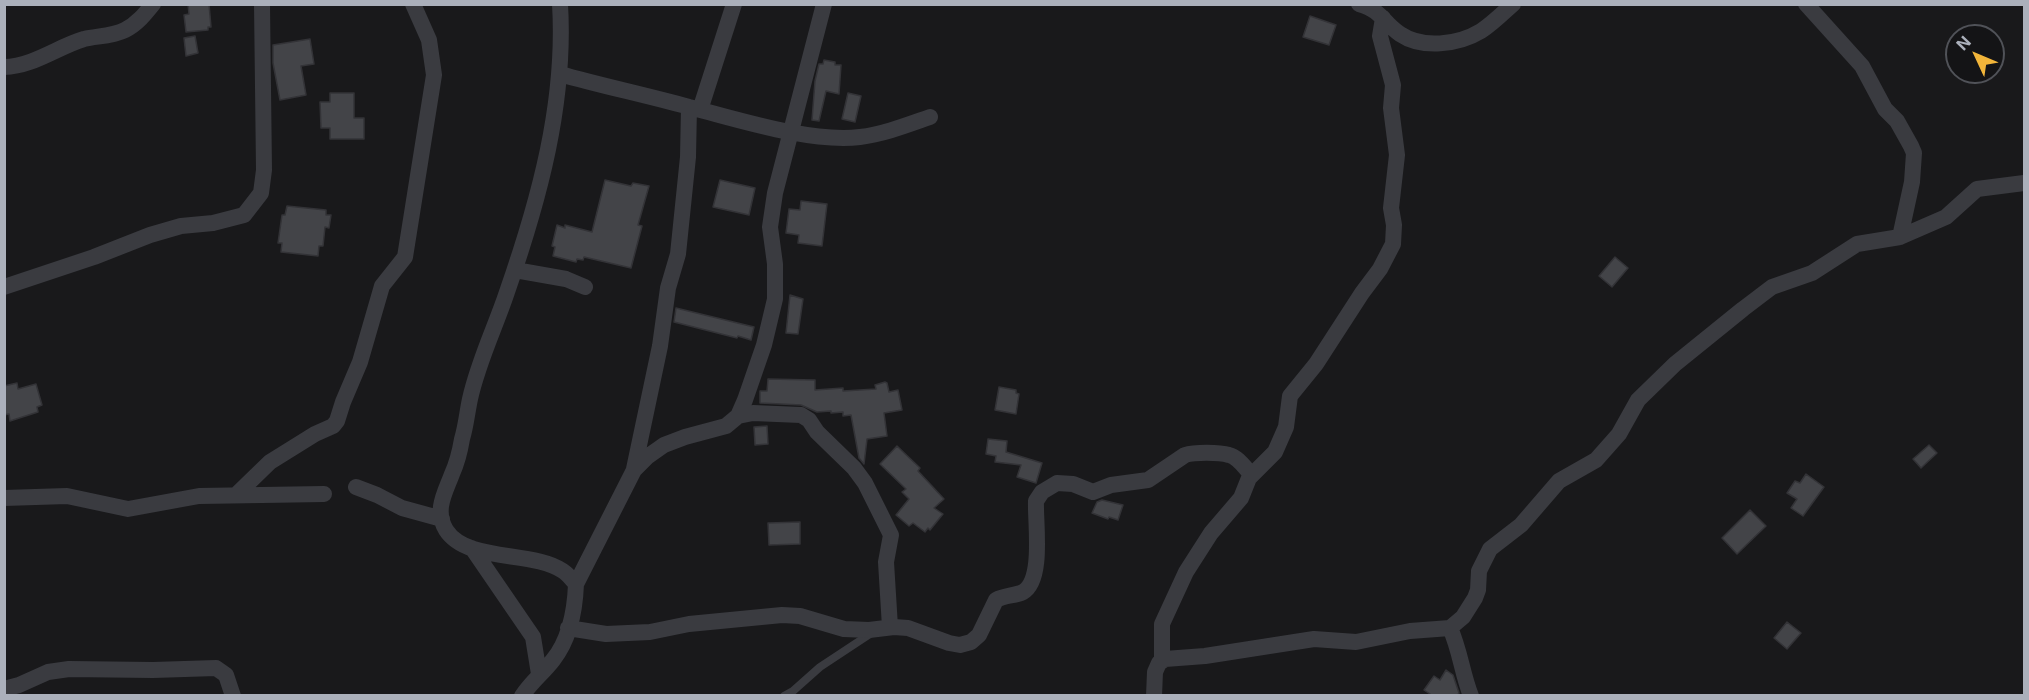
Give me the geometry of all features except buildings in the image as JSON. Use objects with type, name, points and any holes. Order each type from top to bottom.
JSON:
[{"type":"street","points":[[4,67],[31,62],[84,39],[126,30],[153,4]]},
{"type":"street","points":[[4,287],[94,257],[150,235],[181,226],[213,223],[244,215],[261,193],[264,170],[262,4]]},
{"type":"street","points":[[237,494],[270,462],[315,434],[333,426],[337,421],[360,362],[380,291],[405,257],[434,75],[429,40],[413,4]]},
{"type":"street","points":[[560,4],[562,37],[560,74],[548,149],[515,270],[481,362],[459,451],[440,505],[441,519],[446,530],[458,541],[472,548],[549,564],[564,571],[576,584]]},
{"type":"street","points":[[522,696],[562,648],[575,603],[576,584],[634,470],[660,346],[668,288],[678,254],[694,108],[734,4]]},
{"type":"street","points":[[634,470],[664,445],[726,426],[738,416],[764,345],[775,299],[776,264],[771,214],[790,131],[824,4]]},
{"type":"street","points":[[1359,4],[1374,9],[1401,35],[1425,44],[1460,40],[1480,32],[1513,4]]},
{"type":"street","points":[[1806,4],[1862,66],[1885,109],[1897,121],[1914,153],[1912,182],[1900,237]]},
{"type":"street","points":[[1154,696],[1155,672],[1162,661],[1162,624],[1186,572],[1211,533],[1238,501],[1251,474],[1272,455],[1287,427],[1290,396],[1316,364],[1380,269],[1393,244],[1394,225],[1390,208],[1397,154],[1391,108],[1393,85],[1380,36],[1383,18]]},
{"type":"street","points":[[560,74],[790,131],[830,136],[858,137],[883,132],[930,117]]},
{"type":"street","points":[[1162,661],[1314,639],[1356,642],[1410,631],[1450,628],[1463,617],[1475,598],[1479,571],[1490,549],[1521,525],[1559,481],[1596,460],[1619,434],[1638,400],[1675,364],[1772,287],[1812,273],[1857,244],[1900,237],[1946,217],[1977,189],[2025,183]]},
{"type":"street","points":[[515,270],[566,279],[585,287]]},
{"type":"street","points":[[738,416],[753,413],[806,417],[817,432],[848,460],[865,483],[891,535],[886,562],[884,628]]},
{"type":"street","points":[[568,628],[606,634],[650,632],[689,624],[782,615],[800,616],[843,629],[909,628],[960,645],[973,641],[984,628],[996,600],[1023,592],[1032,583],[1037,546],[1036,501],[1042,492],[1057,483],[1066,483],[1096,491],[1111,485],[1152,478],[1191,453],[1229,455],[1251,474]]},
{"type":"street","points":[[356,487],[402,508],[441,519]]},
{"type":"street","points":[[4,498],[67,496],[128,509],[148,507],[178,498],[237,494],[324,494]]},
{"type":"street","points":[[472,548],[533,637],[539,674]]},
{"type":"street","points":[[1450,628],[1458,644],[1466,684],[1471,696]]},
{"type":"street","points":[[16,690],[48,672],[69,669],[216,668],[226,675],[233,696]]},
{"type":"lane","points":[[784,696],[800,686],[820,667],[884,628]]}]
